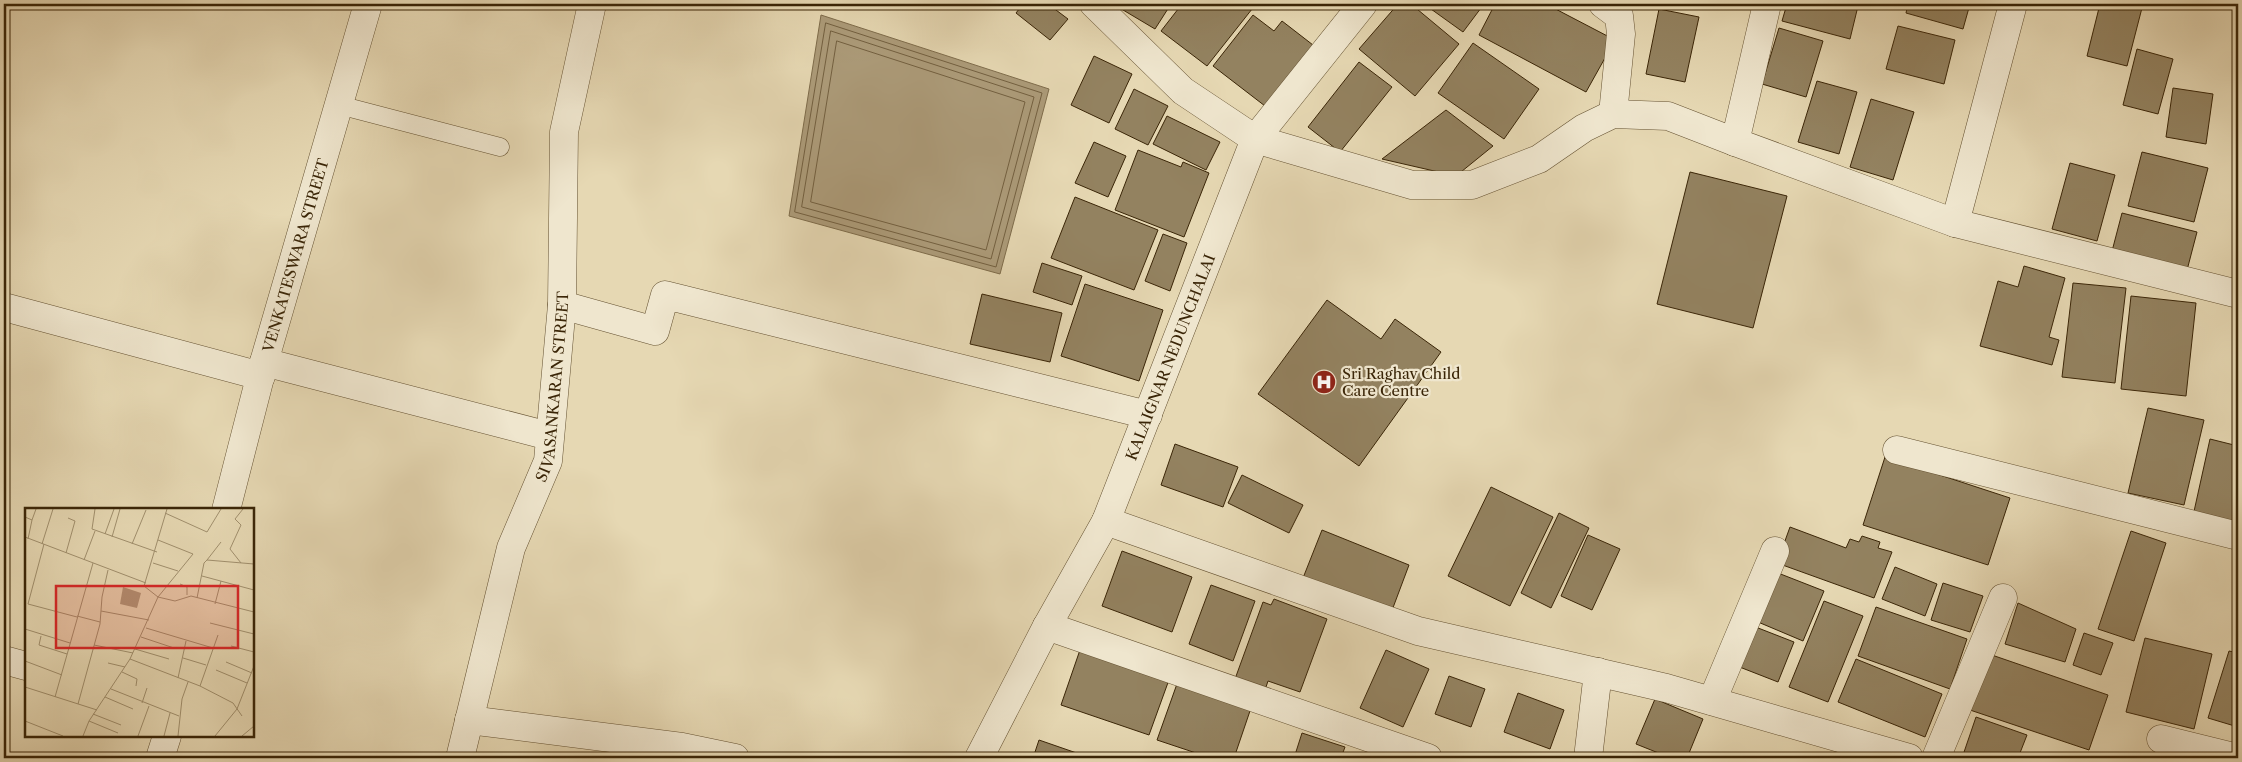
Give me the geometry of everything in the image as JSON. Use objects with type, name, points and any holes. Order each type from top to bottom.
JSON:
[{"type":"street","name":"VENKATESWARA STREET","points":[[227,508],[263,369],[368,4]]},
{"type":"street","name":"SIVASANKARAN STREET","points":[[460,758],[511,548],[548,461],[562,305],[564,132],[592,4]]},
{"type":"street","points":[[1094,4],[1182,91],[1255,139],[1412,185],[1472,185],[1539,158],[1584,128],[1613,114],[1668,116],[1955,223],[2238,294]]},
{"type":"street","name":"KALAIGNAR NEDUNCHALAI","points":[[979,758],[1047,626],[1106,522],[1255,139],[1363,4]]},
{"type":"street","points":[[1603,4],[1619,16],[1621,34],[1613,114]]},
{"type":"street","points":[[1735,142],[1767,4]]},
{"type":"street","points":[[1955,223],[2012,4]]},
{"type":"street","points":[[562,305],[655,331],[665,295],[1148,416]]},
{"type":"street","points":[[4,307],[549,436]]},
{"type":"street","points":[[1897,450],[2238,536]]},
{"type":"street","points":[[1106,522],[1418,631],[1598,672],[1712,701],[1909,758]]},
{"type":"street","points":[[1712,701],[1775,551]]},
{"type":"street","points":[[1936,758],[2003,598]]},
{"type":"street","points":[[1047,626],[1428,758]]},
{"type":"street","points":[[4,660],[25,666]]},
{"type":"street","points":[[1588,758],[1598,672]]},
{"type":"street","points":[[469,720],[682,747],[735,758]]},
{"type":"street","points":[[160,758],[166,737]]},
{"type":"street","points":[[2161,738],[2238,758]]},
{"type":"lane","points":[[339,105],[500,147]]},
{"type":"water","points":[[821,15],[1049,89],[1000,274],[789,216]]},
{"type":"building","points":[[1023,4],[1048,4],[1068,19],[1050,40],[1016,13]]},
{"type":"building","points":[[1113,4],[1171,4],[1155,29]]},
{"type":"building","points":[[1182,4],[1256,4],[1207,66],[1161,31]]},
{"type":"building","points":[[1318,4],[1352,4],[1350,12]]},
{"type":"building","points":[[1398,4],[1411,4],[1459,44],[1415,96],[1359,49]]},
{"type":"building","points":[[1424,4],[1484,4],[1463,32]]},
{"type":"building","points":[[1495,4],[1546,4],[1615,40],[1586,92],[1479,35]]},
{"type":"building","points":[[1787,4],[1849,4],[1858,6],[1850,39],[1782,21]]},
{"type":"building","points":[[1908,4],[1970,4],[1963,29],[1906,13]]},
{"type":"building","points":[[2100,4],[2143,4],[2127,66],[2087,56]]},
{"type":"building","points":[[1659,9],[1699,17],[1685,82],[1646,74]]},
{"type":"building","points":[[1253,15],[1274,31],[1282,21],[1313,45],[1265,106],[1213,66]]},
{"type":"building","points":[[1898,26],[1955,40],[1944,84],[1886,69]]},
{"type":"building","points":[[1779,28],[1823,41],[1806,97],[1762,84]]},
{"type":"building","points":[[1473,43],[1539,89],[1504,139],[1438,93]]},
{"type":"building","points":[[2137,49],[2173,59],[2158,114],[2123,105]]},
{"type":"building","points":[[1094,56],[1132,74],[1109,123],[1071,105]]},
{"type":"building","points":[[1359,62],[1392,87],[1340,152],[1308,127]]},
{"type":"building","points":[[1817,81],[1857,92],[1839,154],[1798,142]]},
{"type":"building","points":[[2173,88],[2213,94],[2206,144],[2166,137]]},
{"type":"building","points":[[1134,89],[1168,106],[1148,145],[1115,129]]},
{"type":"building","points":[[1871,99],[1914,112],[1893,180],[1850,167]]},
{"type":"building","points":[[1446,110],[1493,146],[1456,176],[1382,159]]},
{"type":"building","points":[[1167,116],[1220,142],[1206,170],[1153,144]]},
{"type":"building","points":[[1094,142],[1126,156],[1108,197],[1075,183]]},
{"type":"building","points":[[1138,150],[1181,167],[1183,162],[1209,173],[1184,237],[1115,210]]},
{"type":"building","points":[[2142,152],[2208,168],[2194,222],[2128,206]]},
{"type":"building","points":[[2070,163],[2115,175],[2097,241],[2052,229]]},
{"type":"building","points":[[1690,172],[1787,196],[1753,328],[1657,304]]},
{"type":"building","points":[[1075,197],[1158,230],[1134,290],[1051,258]]},
{"type":"building","points":[[2122,213],[2197,232],[2186,274],[2111,255]]},
{"type":"building","points":[[1163,234],[1187,243],[1170,291],[1145,281]]},
{"type":"building","points":[[1042,263],[1082,276],[1072,305],[1033,292]]},
{"type":"building","points":[[2024,266],[2065,278],[2049,337],[2059,340],[2052,365],[1980,346],[1998,281],[2018,287]]},
{"type":"building","points":[[2073,283],[2126,288],[2115,383],[2062,377]]},
{"type":"building","points":[[1085,284],[1163,310],[1139,381],[1061,356]]},
{"type":"building","points":[[982,294],[1062,313],[1050,362],[970,344]]},
{"type":"building","points":[[2131,296],[2196,303],[2186,396],[2121,389]]},
{"type":"building","points":[[1327,300],[1381,339],[1395,319],[1441,352],[1359,466],[1258,394]]},
{"type":"building","points":[[2148,408],[2204,420],[2184,505],[2128,493]]},
{"type":"building","points":[[2210,439],[2238,446],[2238,516],[2236,526],[2193,516]]},
{"type":"building","points":[[1175,444],[1238,467],[1223,507],[1161,485]]},
{"type":"building","points":[[1885,457],[2010,498],[1988,565],[1863,525]]},
{"type":"building","points":[[1242,475],[1303,505],[1289,533],[1228,503]]},
{"type":"building","points":[[1491,487],[1553,517],[1510,606],[1448,576]]},
{"type":"building","points":[[1559,513],[1589,528],[1551,608],[1521,593]]},
{"type":"building","points":[[1790,527],[1846,548],[1850,539],[1859,542],[1862,536],[1880,542],[1878,548],[1892,552],[1874,598],[1777,563]]},
{"type":"building","points":[[1322,530],[1409,565],[1391,613],[1303,578]]},
{"type":"building","points":[[2131,531],[2166,543],[2134,641],[2098,629]]},
{"type":"building","points":[[1588,535],[1620,549],[1592,610],[1561,596]]},
{"type":"building","points":[[1122,551],[1192,577],[1172,632],[1102,606]]},
{"type":"building","points":[[1895,567],[1937,584],[1925,616],[1882,599]]},
{"type":"building","points":[[1778,573],[1824,591],[1803,641],[1758,622]]},
{"type":"building","points":[[1943,583],[1983,596],[1970,632],[1931,620]]},
{"type":"building","points":[[1211,585],[1255,601],[1233,661],[1189,644]]},
{"type":"building","points":[[1274,599],[1327,619],[1300,692],[1268,681],[1265,690],[1235,679],[1263,602],[1271,605]]},
{"type":"building","points":[[1824,601],[1863,616],[1828,702],[1789,687]]},
{"type":"building","points":[[2018,603],[2076,629],[2065,662],[2005,644]]},
{"type":"building","points":[[1876,607],[1967,639],[1950,689],[1858,656]]},
{"type":"building","points":[[1753,626],[1794,642],[1778,682],[1737,666]]},
{"type":"building","points":[[2084,633],[2113,643],[2101,675],[2073,665]]},
{"type":"building","points":[[2145,638],[2212,654],[2194,729],[2126,712]]},
{"type":"building","points":[[1081,647],[1170,677],[1149,735],[1061,705]]},
{"type":"building","points":[[1386,650],[1429,669],[1403,727],[1360,708]]},
{"type":"building","points":[[2229,651],[2238,653],[2238,727],[2208,718]]},
{"type":"building","points":[[1986,653],[2108,695],[2089,750],[1967,709]]},
{"type":"building","points":[[1856,659],[1942,694],[1925,737],[1838,702]]},
{"type":"building","points":[[1449,676],[1485,689],[1471,727],[1435,714]]},
{"type":"building","points":[[1178,681],[1252,705],[1234,758],[1211,758],[1157,740]]},
{"type":"building","points":[[1518,693],[1564,710],[1550,749],[1504,732]]},
{"type":"building","points":[[1655,699],[1703,719],[1687,758],[1671,758],[1636,744]]},
{"type":"building","points":[[1976,717],[2027,735],[2018,758],[1962,758]]},
{"type":"building","points":[[1302,733],[1345,747],[1341,758],[1294,758]]},
{"type":"building","points":[[1039,740],[1091,758],[1033,758]]},
{"type":"building","points":[[2162,753],[2180,758],[2160,758]]},
{"type":"place","name":"Sri Raghav Child Care Centre","points":[[1324,382]]}]
